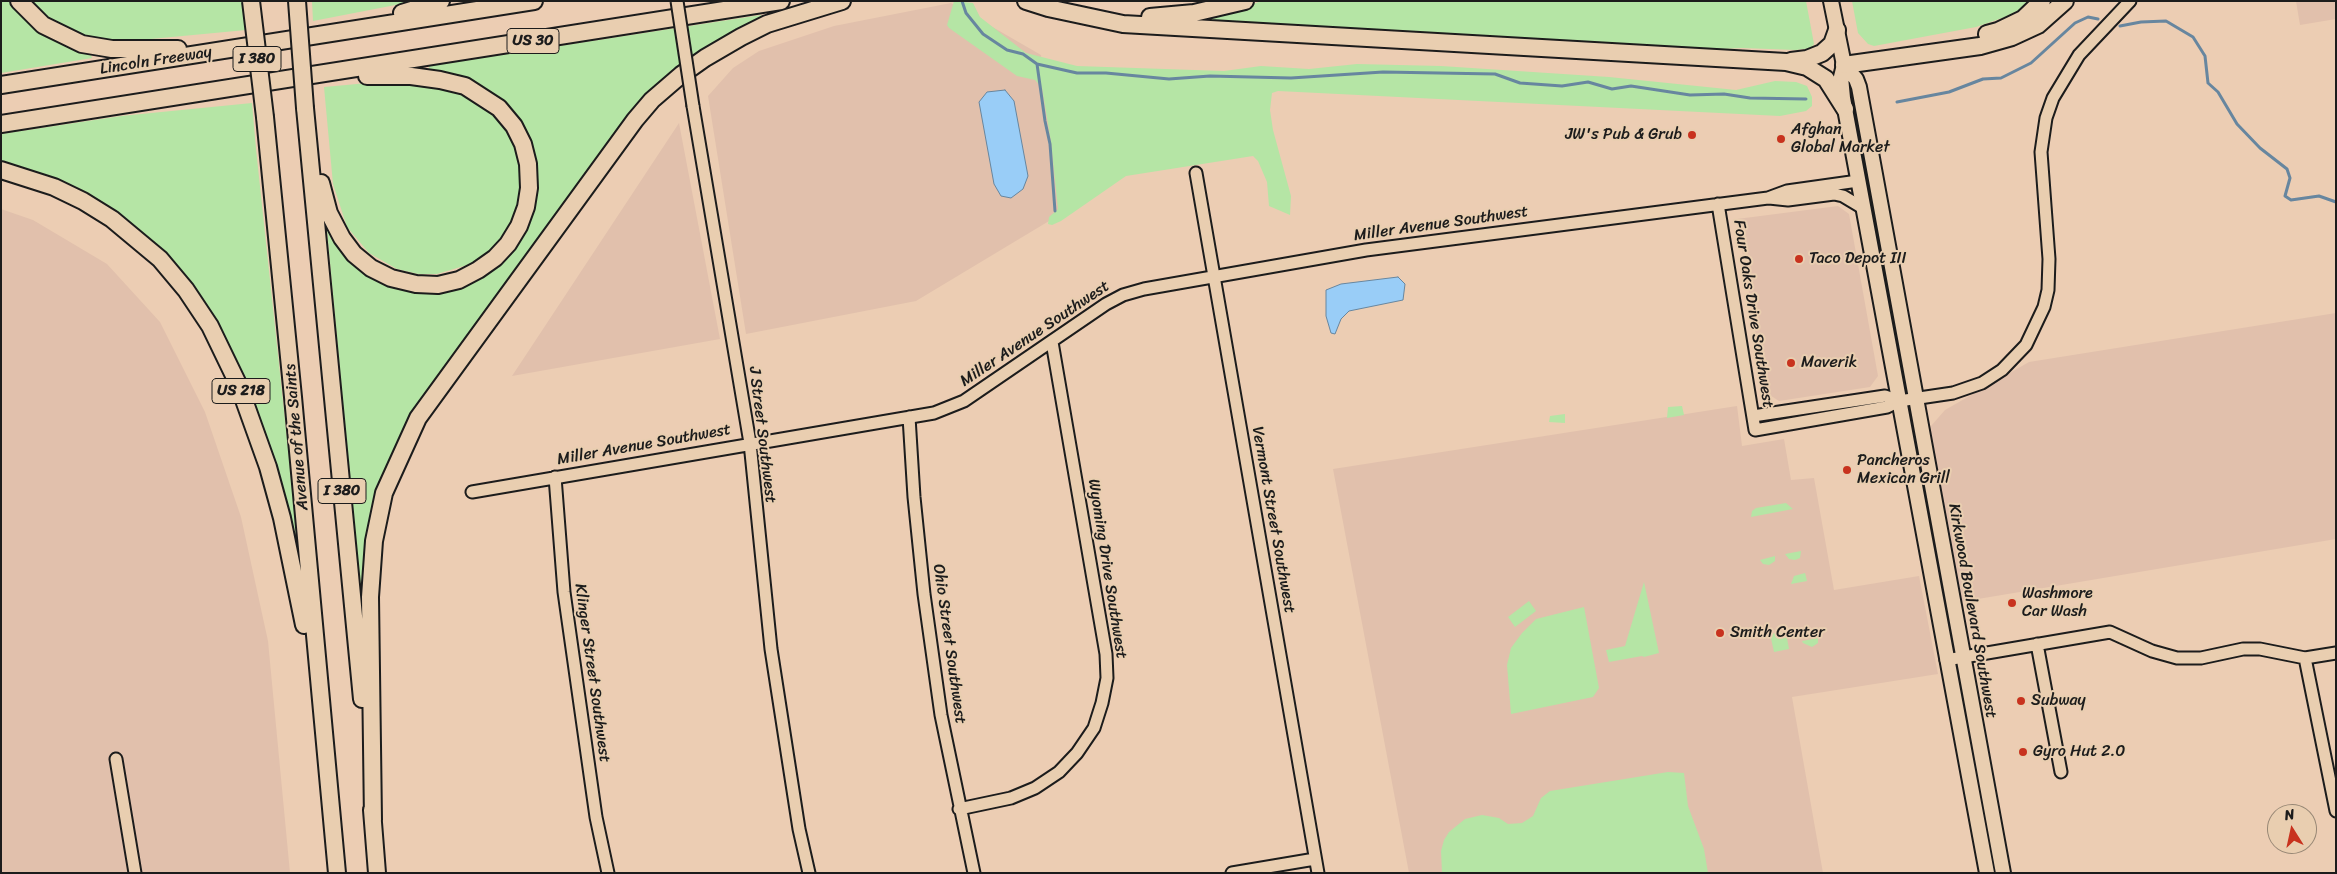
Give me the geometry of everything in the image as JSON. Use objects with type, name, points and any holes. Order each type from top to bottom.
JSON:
[{"type":"highway","points":[[19,1],[43,25],[82,44],[112,49],[233,49]]},
{"type":"highway","name":"Avenue of the Saints","points":[[251,1],[265,117],[293,397],[337,873]]},
{"type":"highway","name":"I 380","points":[[297,1],[305,108],[373,820],[376,873]]},
{"type":"highway","points":[[340,32],[441,1]]},
{"type":"highway","name":"US 30","points":[[340,32],[534,1]]},
{"type":"highway","name":"US 30","points":[[1,124],[285,81],[781,1]]},
{"type":"highway","points":[[373,820],[370,597],[372,559],[378,515],[384,492],[418,418],[635,120],[652,100],[681,75],[705,58],[741,37],[767,24],[842,1]]},
{"type":"highway","points":[[1026,1],[1048,8],[1123,24],[1786,62],[1807,67],[1820,74],[1831,85],[1845,109]]},
{"type":"highway","points":[[1102,18],[1156,17],[1194,13],[1245,1]]},
{"type":"highway","points":[[1844,65],[1998,31],[2022,19],[2042,1]]},
{"type":"highway","points":[[1844,65],[1937,54],[1996,42],[2038,25],[2065,1]]},
{"type":"highway","points":[[1786,62],[1807,59],[1822,53],[1832,44],[1837,30]]},
{"type":"highway","name":"Lincoln Freeway","points":[[1,85],[340,32]]},
{"type":"highway","points":[[285,81],[370,76],[411,76],[465,86],[484,96],[499,108],[514,126],[523,144],[528,164],[530,188],[519,226],[508,244],[495,258],[459,280],[438,284],[416,284],[391,278],[371,268],[354,254],[342,238],[329,213],[308,134]]},
{"type":"highway","name":"US 218","points":[[1,170],[54,187],[83,201],[112,219],[160,260],[186,290],[210,326],[252,420],[270,476],[296,579],[322,720]]},
{"type":"main road","name":"Kirkwood Boulevard Southwest","points":[[1831,1],[1844,65],[1841,88],[1986,873]]},
{"type":"main road","name":"Kirkwood Boulevard Southwest","points":[[1844,65],[1856,79],[1859,87],[1918,398],[1962,657],[2003,873]]},
{"type":"main road","points":[[1858,181],[1871,189],[1884,220]]},
{"type":"street","name":"J Street Southwest","points":[[677,1],[750,443],[770,649],[799,829],[809,873]]},
{"type":"street","points":[[1753,416],[1886,396],[1899,401],[1952,392],[1982,383],[2013,360],[2032,333],[2044,307],[2049,274],[2042,152],[2046,118],[2053,98],[2079,56],[2130,1]]},
{"type":"street","name":"Vermont Street Southwest","points":[[1196,173],[1318,873]]},
{"type":"street","name":"Miller Avenue Southwest","points":[[1768,198],[1787,191],[1858,181]]},
{"type":"street","name":"Miller Avenue Southwest","points":[[472,492],[950,409],[1123,295],[1144,289],[1366,250],[1768,198],[1788,200],[1834,194],[1843,196],[1863,208]]},
{"type":"street","name":"Four Oaks Drive Southwest","points":[[1718,204],[1755,430],[1888,407],[1899,401]]},
{"type":"street","name":"Wyoming Drive Southwest","points":[[959,809],[1011,798],[1035,788],[1059,772],[1077,753],[1094,728],[1106,687],[1106,654],[1052,342]]},
{"type":"street","name":"Ohio Street Southwest","points":[[909,417],[914,497],[924,594],[941,716],[959,809],[974,873]]},
{"type":"street","name":"Klinger Street Southwest","points":[[555,477],[565,602],[596,817],[608,873]]},
{"type":"street","points":[[1946,660],[2110,632],[2152,651],[2177,658],[2201,658],[2243,649],[2260,649],[2305,658],[2336,653]]},
{"type":"street","points":[[2037,644],[2061,772]]},
{"type":"street","points":[[2305,658],[2336,812]]},
{"type":"street","points":[[116,759],[135,873]]},
{"type":"street","points":[[1232,873],[1315,859]]},
{"type":"shaded area","points":[[2296,1],[2336,1],[2336,19],[2300,25]]},
{"type":"shaded area","points":[[951,3],[1041,55],[1064,212],[916,301],[746,334],[708,96],[733,68],[759,51],[834,26]]},
{"type":"shaded area","points":[[679,123],[720,339],[512,376]]},
{"type":"shaded area","points":[[1838,206],[1849,214],[1878,376],[1870,387],[1779,401],[1765,392],[1737,219]]},
{"type":"shaded area","points":[[1,209],[33,220],[107,264],[160,322],[205,412],[241,517],[268,641],[290,873],[1,873]]},
{"type":"shaded area","points":[[2336,313],[2336,539],[1960,602],[1930,439],[1931,426],[1945,410],[2029,362]]},
{"type":"shaded area","points":[[1737,406],[1742,446],[1784,439],[1791,480],[1814,478],[1834,590],[1919,576],[1938,674],[1792,697],[1823,873],[1409,873],[1333,469]]},
{"type":"green space","points":[[1,1],[11,1],[45,34],[65,45],[90,53],[92,58],[1,73]]},
{"type":"green space","points":[[29,1],[242,1],[246,30],[119,42],[89,39],[68,31],[46,17]]},
{"type":"green space","points":[[312,1],[416,1],[313,21]]},
{"type":"green space","points":[[954,1],[973,3],[980,17],[1026,53],[1077,66],[1224,71],[1261,66],[1309,69],[1357,64],[1441,66],[1609,77],[1736,90],[1775,81],[1796,82],[1807,86],[1812,97],[1812,106],[1806,111],[1780,116],[1278,91],[1272,93],[1270,110],[1273,130],[1291,196],[1290,215],[1269,206],[1267,182],[1258,161],[1253,156],[1126,176],[1061,221],[1052,225],[1048,224],[1049,217],[1058,209],[1051,142],[1042,88],[1035,80],[1017,76],[949,28],[947,25]]},
{"type":"green space","points":[[1262,1],[1806,1],[1814,44],[1811,48],[1796,50],[1742,48],[1702,50],[1217,23],[1202,20]]},
{"type":"green space","points":[[1852,1],[2029,1],[2021,9],[2005,17],[1976,27],[1874,46],[1868,44],[1858,33]]},
{"type":"green space","points":[[761,15],[763,19],[741,28],[698,53],[675,71],[407,427],[364,598],[361,599],[327,230],[330,229],[412,289],[501,261],[518,244],[530,221],[537,191],[536,171],[510,110],[492,93],[472,81],[450,74],[429,71],[429,66]]},
{"type":"green space","points":[[368,83],[438,87],[472,97],[495,115],[511,138],[520,159],[523,183],[517,209],[505,235],[474,263],[437,274],[418,274],[397,269],[369,253],[347,227],[333,184],[324,87]]},
{"type":"green space","points":[[252,103],[298,542],[276,467],[182,273],[133,225],[95,199],[50,178],[1,162],[1,134],[121,116]]},
{"type":"green space","points":[[1682,406],[1684,415],[1667,418],[1668,407]]},
{"type":"green space","points":[[1565,414],[1565,423],[1549,422],[1550,416]]},
{"type":"green space","points":[[1786,503],[1793,509],[1751,517],[1752,511],[1756,508]]},
{"type":"green space","points":[[1801,551],[1800,558],[1795,560],[1789,559],[1785,554]]},
{"type":"green space","points":[[1775,556],[1775,561],[1769,565],[1763,564],[1760,560]]},
{"type":"green space","points":[[1805,573],[1807,581],[1791,584],[1794,576]]},
{"type":"green space","points":[[1644,582],[1659,653],[1609,662],[1606,650],[1625,646]]},
{"type":"green space","points":[[1529,601],[1536,611],[1515,627],[1508,617]]},
{"type":"green space","points":[[1584,607],[1599,688],[1593,697],[1511,714],[1507,665],[1511,648],[1536,619]]},
{"type":"green space","points":[[1786,633],[1789,649],[1774,652],[1770,634]]},
{"type":"green space","points":[[1818,638],[1818,643],[1812,647],[1802,641]]},
{"type":"green space","points":[[1668,772],[1684,773],[1688,806],[1704,849],[1708,873],[1442,873],[1441,851],[1444,840],[1449,832],[1465,819],[1482,815],[1499,818],[1508,824],[1522,823],[1533,816],[1541,798],[1550,791]]},
{"type":"water","points":[[1005,90],[1014,101],[1028,176],[1023,189],[1011,198],[1001,196],[994,184],[979,102],[987,92]]},
{"type":"water","points":[[1398,277],[1405,284],[1403,300],[1349,311],[1341,319],[1335,334],[1331,333],[1326,316],[1326,290],[1341,284]]},
{"type":"waterway","points":[[962,1],[966,13],[983,34],[1007,50],[1023,54],[1037,64],[1077,73],[1106,73],[1169,79],[1210,76],[1291,78],[1383,72],[1495,74],[1520,83],[1562,86],[1588,82],[1612,89],[1631,86],[1690,95],[1724,94],[1750,98],[1806,99]]},
{"type":"waterway","points":[[1897,102],[1949,92],[1983,79],[2001,78],[2031,63],[2075,23],[2088,17],[2098,19]]},
{"type":"waterway","points":[[2120,26],[2141,22],[2166,21],[2193,37],[2205,56],[2208,83],[2218,92],[2237,124],[2260,148],[2287,169],[2290,178],[2285,196],[2291,200],[2319,196],[2336,202]]},
{"type":"waterway","points":[[1037,64],[1050,144],[1055,211]]},
{"type":"place","name":"JW's Pub & Grub","points":[[1692,135]]},
{"type":"place","name":"Afghan Global Market","points":[[1781,139]]},
{"type":"place","name":"Taco Depot III","points":[[1799,259]]},
{"type":"place","name":"Maverik","points":[[1791,363]]},
{"type":"place","name":"Pancheros Mexican Grill","points":[[1847,470]]},
{"type":"place","name":"Washmore Car Wash","points":[[2012,603]]},
{"type":"place","name":"Smith Center","points":[[1720,633]]},
{"type":"place","name":"Subway","points":[[2021,701]]},
{"type":"place","name":"Gyro Hut 2.0","points":[[2023,752]]}]
